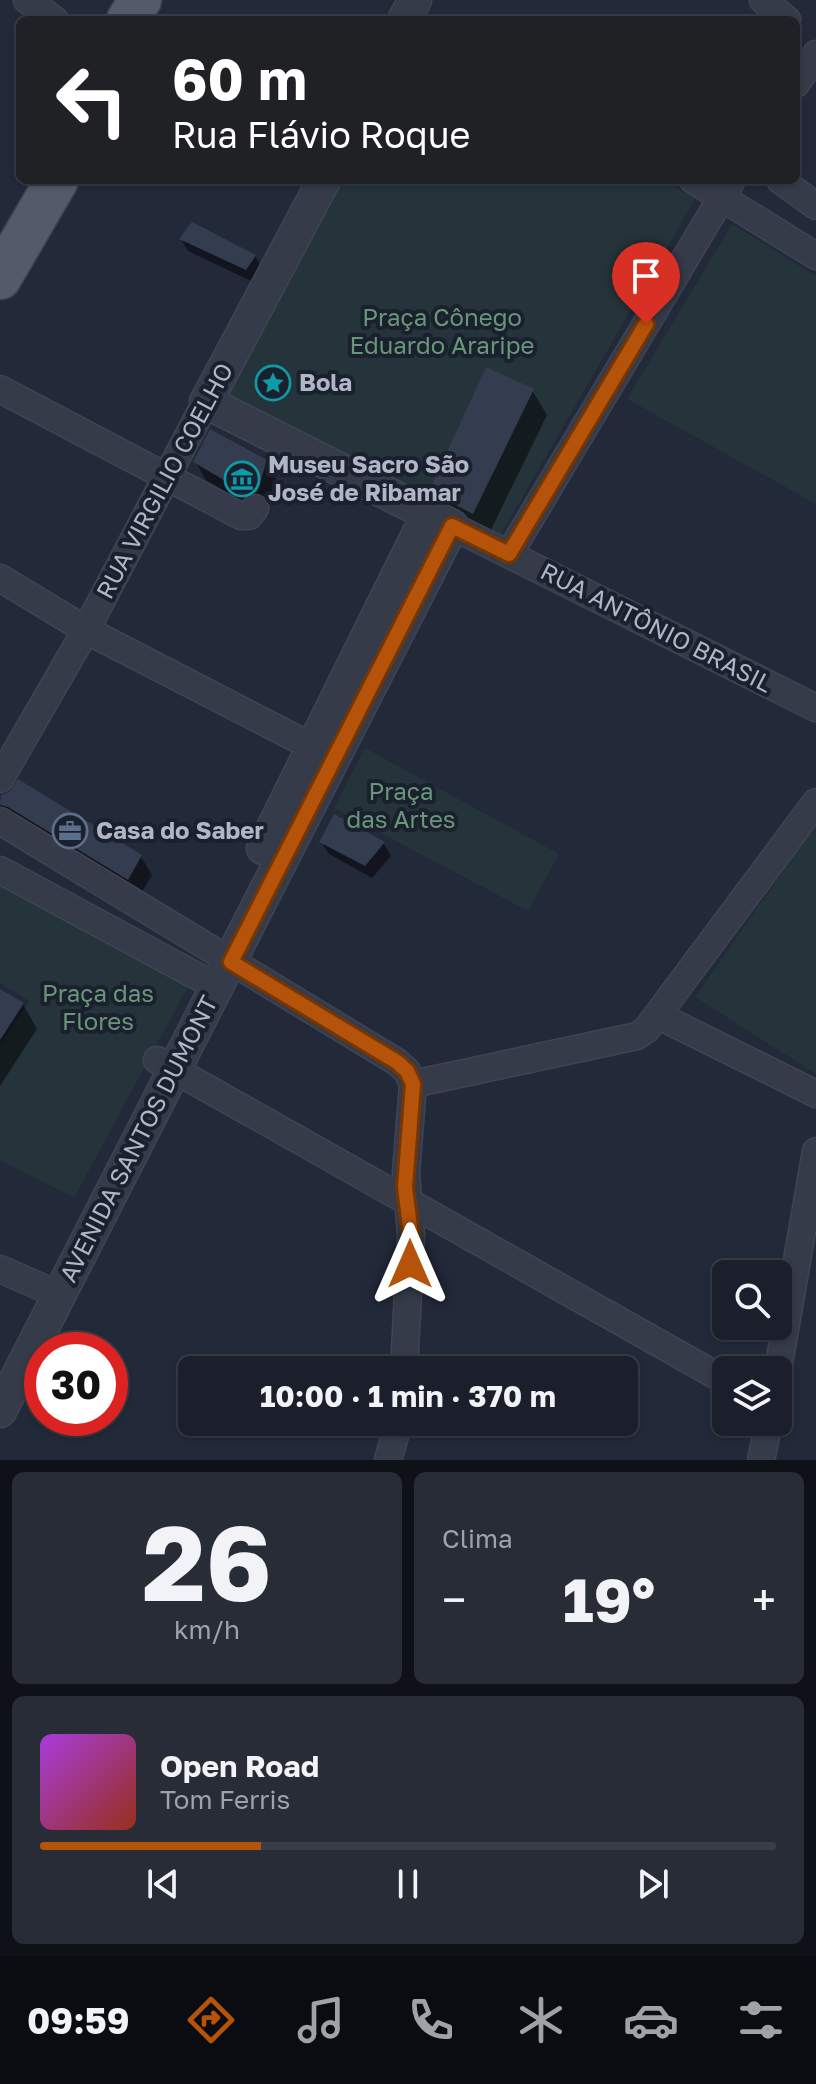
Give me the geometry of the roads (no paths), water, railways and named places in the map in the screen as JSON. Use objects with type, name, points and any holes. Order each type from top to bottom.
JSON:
[{"type":"main road","points":[[0,232],[29,184]]},
{"type":"main road","points":[[0,278],[55,184]]},
{"type":"street","points":[[27,0],[49,16]]},
{"type":"street","points":[[763,0],[782,16]]},
{"type":"street","points":[[800,30],[816,44]]},
{"type":"street","points":[[800,78],[816,54]]},
{"type":"street","name":"RUA VIRGILIO COELHO","points":[[0,779],[86,630],[322,184]]},
{"type":"street","points":[[786,184],[816,206]]},
{"type":"street","points":[[509,554],[726,188],[816,256]]},
{"type":"street","points":[[0,389],[241,516],[249,516],[255,508]]},
{"type":"street","points":[[206,402],[440,520]]},
{"type":"street","name":"RUA ANTÔNIO BRASIL","points":[[440,520],[816,708]]},
{"type":"street","name":"AVENIDA SANTOS DUMONT","points":[[0,1411],[166,1065],[440,520]]},
{"type":"street","points":[[0,578],[86,630],[322,752]]},
{"type":"street","points":[[413,1084],[637,1036],[659,1016],[816,802]]},
{"type":"street","points":[[0,821],[215,969]]},
{"type":"street","points":[[0,870],[215,969],[397,1062],[407,1071],[413,1084],[406,1173],[411,1235],[405,1356]]},
{"type":"street","points":[[659,1016],[816,1094]]},
{"type":"street","points":[[166,1065],[712,1373]]},
{"type":"street","name":"AVENIDA SANTOS DUMONT","points":[[0,1366],[166,1065]]},
{"type":"street","points":[[780,1356],[816,1151]]},
{"type":"street","points":[[0,1269],[41,1287]]},
{"type":"street","points":[[388,1460],[395,1436]]},
{"type":"street","points":[[761,1460],[766,1436]]},
{"type":"place","name":"Bola","points":[[273,383]]},
{"type":"place","name":"Museu Sacro São José de Ribamar","points":[[242,479]]},
{"type":"place","name":"Casa do Saber","points":[[70,831]]},
{"type":"park label","name":"Praça Cônego Eduardo Araripe","points":[[442,332]]},
{"type":"park label","name":"Praça das Artes","points":[[401,806]]},
{"type":"park label","name":"Praça das Flores","points":[[98,1008]]}]
